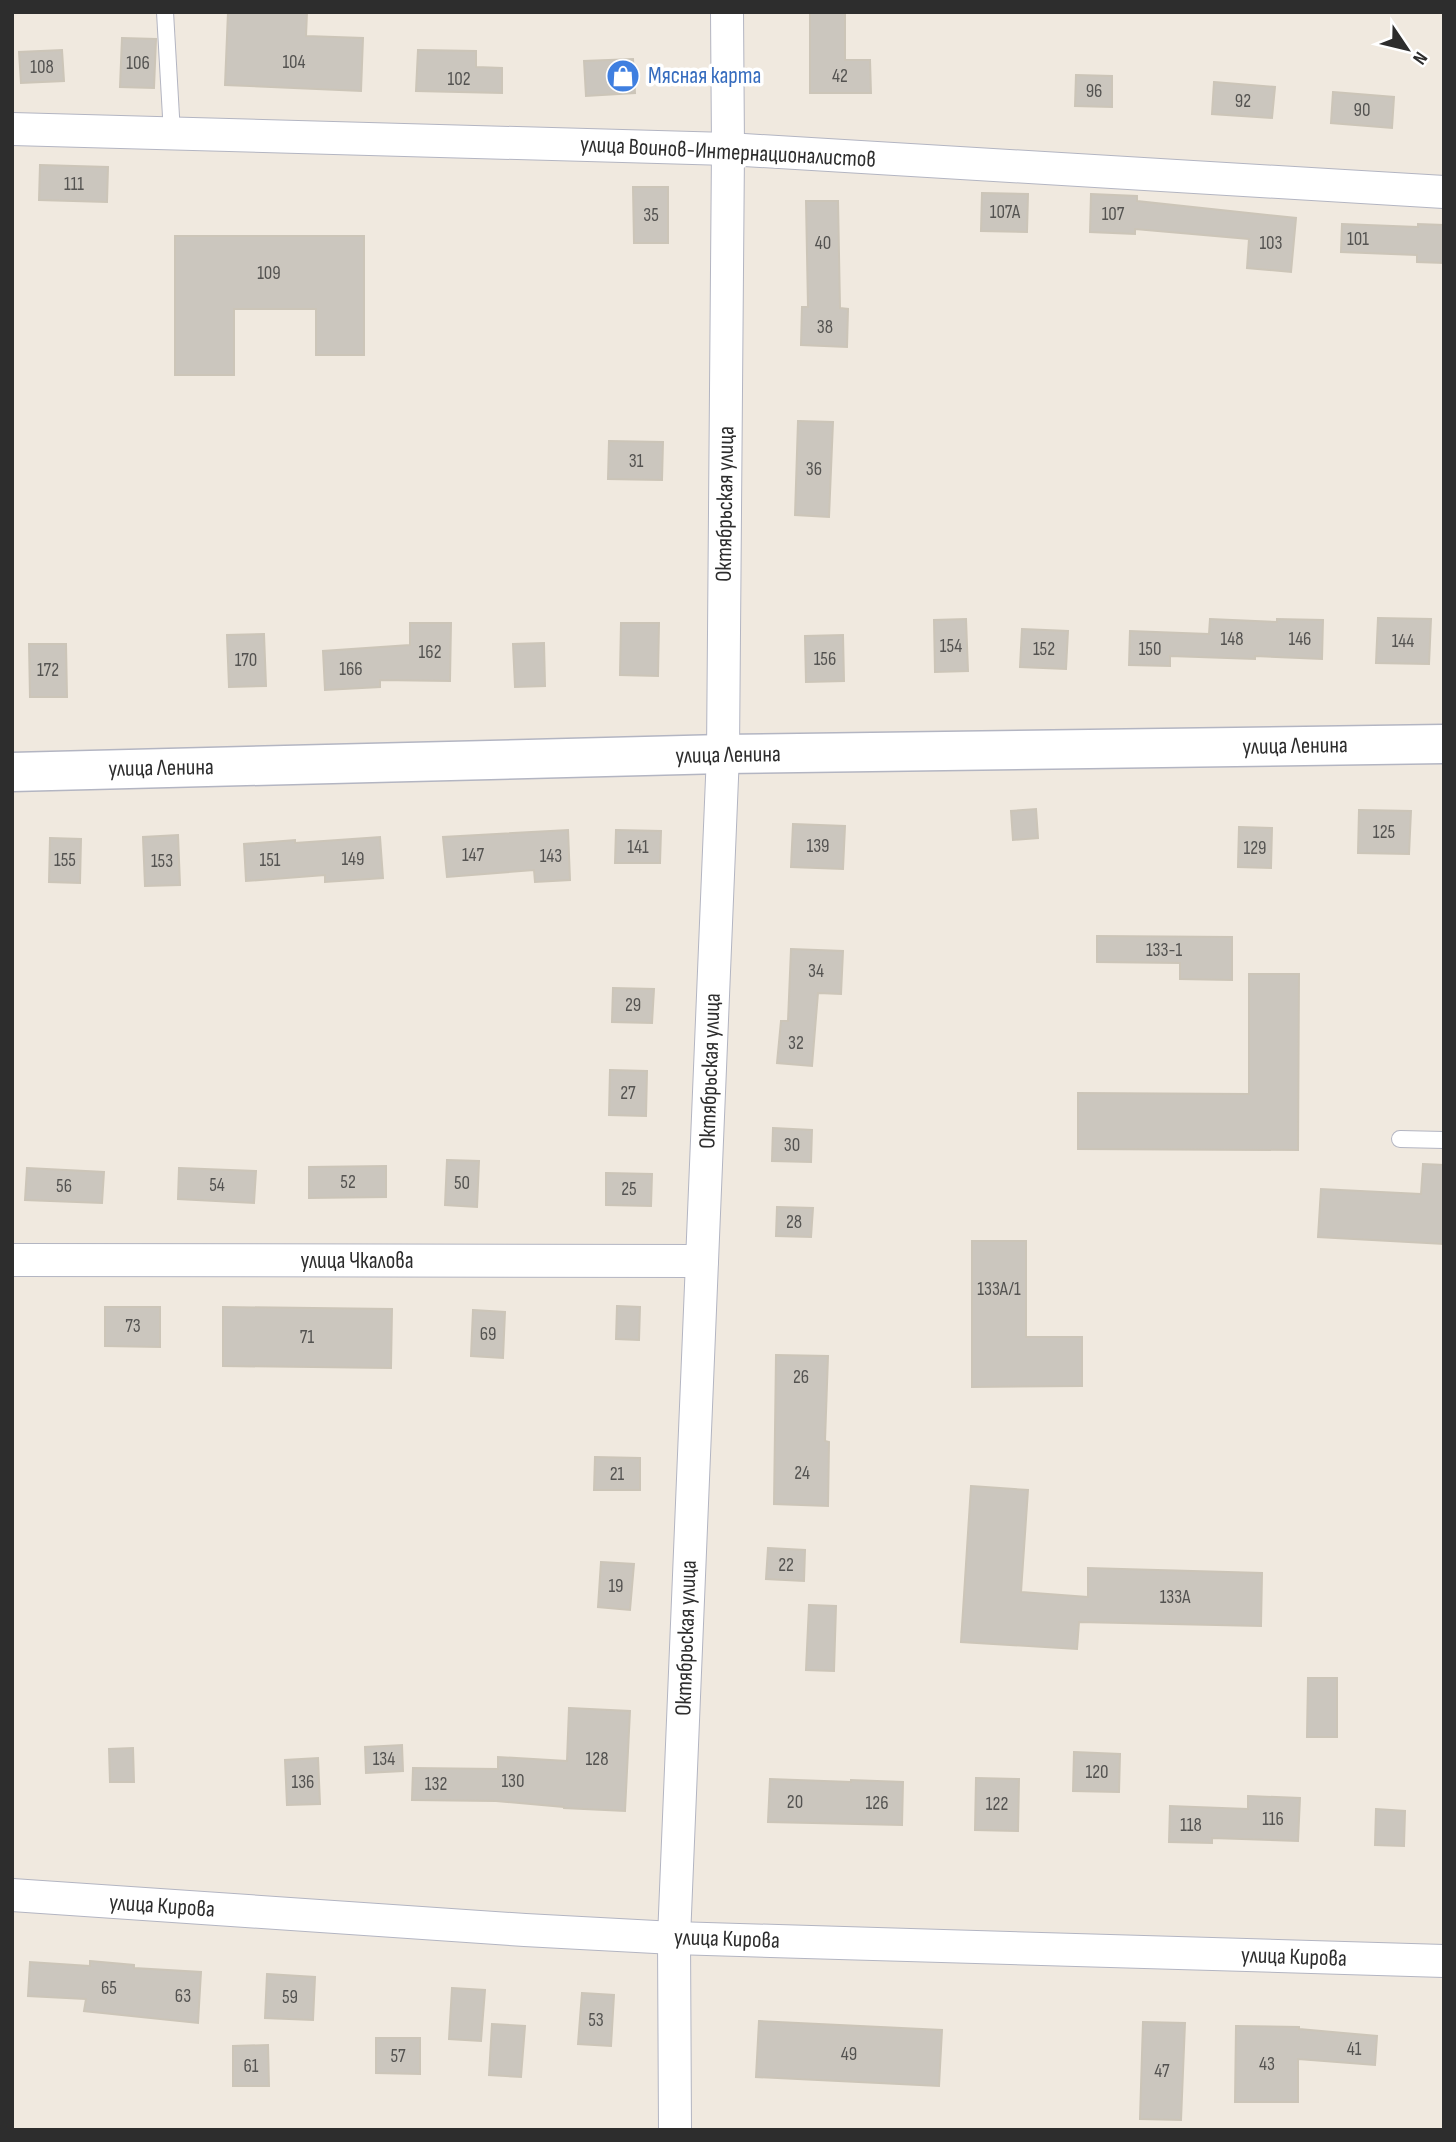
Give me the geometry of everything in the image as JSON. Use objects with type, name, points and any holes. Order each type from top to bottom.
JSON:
[{"type":"main road","name":"улица Ленина","points":[[12,772],[723,754],[1444,744]]},
{"type":"street","name":"Октябрьская улица","points":[[675,2130],[674,1938],[723,754],[727,12]]},
{"type":"street","name":"улица Воинов-Интернационалистов","points":[[12,130],[728,149],[1444,192]]},
{"type":"street","name":"улица Чкалова","points":[[12,1260],[702,1261]]},
{"type":"street","name":"улица Кирова","points":[[12,1895],[674,1938],[1444,1961]]},
{"type":"lane","points":[[164,12],[172,134]]},
{"type":"lane","points":[[1400,1139],[1444,1139]]},
{"type":"building","points":[[228,12],[307,12],[306,36],[363,38],[361,91],[225,85]]},
{"type":"building","points":[[810,12],[845,12],[845,60],[870,60],[871,93],[810,93]]},
{"type":"building","points":[[122,38],[156,39],[154,88],[120,87]]},
{"type":"building","points":[[62,50],[64,81],[21,83],[19,52]]},
{"type":"building","points":[[418,50],[476,51],[476,67],[502,68],[502,93],[416,91]]},
{"type":"building","points":[[633,59],[635,93],[586,96],[584,61]]},
{"type":"building","points":[[1076,75],[1112,76],[1112,107],[1075,106]]},
{"type":"building","points":[[1214,82],[1275,87],[1272,118],[1212,114]]},
{"type":"building","points":[[1333,92],[1394,97],[1392,128],[1331,123]]},
{"type":"building","points":[[40,165],[108,167],[107,202],[39,200]]},
{"type":"building","points":[[633,187],[668,187],[668,243],[634,243]]},
{"type":"building","points":[[982,193],[1028,194],[1027,232],[981,231]]},
{"type":"building","points":[[1091,194],[1137,196],[1137,201],[1296,218],[1291,272],[1247,268],[1249,239],[1135,229],[1135,234],[1090,232]]},
{"type":"building","points":[[806,201],[838,201],[840,308],[848,309],[847,347],[801,345],[802,307],[808,307]]},
{"type":"building","points":[[1342,224],[1418,227],[1418,224],[1444,225],[1444,263],[1417,262],[1417,255],[1341,252]]},
{"type":"building","points":[[175,236],[364,236],[364,355],[316,355],[316,309],[234,309],[234,375],[175,375]]},
{"type":"building","points":[[798,421],[833,422],[829,517],[795,515]]},
{"type":"building","points":[[609,441],[663,442],[662,480],[608,479]]},
{"type":"building","points":[[1378,618],[1431,619],[1429,664],[1376,663]]},
{"type":"building","points":[[966,619],[968,671],[935,672],[934,620]]},
{"type":"building","points":[[1210,619],[1277,622],[1277,619],[1323,620],[1322,659],[1170,656],[1170,666],[1129,665],[1130,631],[1209,634]]},
{"type":"building","points":[[410,623],[451,623],[450,681],[380,680],[380,687],[325,690],[323,651],[410,645]]},
{"type":"building","points":[[621,623],[659,623],[658,676],[620,675]]},
{"type":"building","points":[[1022,629],[1068,631],[1066,669],[1020,667]]},
{"type":"building","points":[[264,634],[266,686],[229,687],[227,635]]},
{"type":"building","points":[[843,635],[844,681],[806,682],[805,636]]},
{"type":"building","points":[[544,643],[545,686],[515,687],[513,644]]},
{"type":"building","points":[[29,644],[66,644],[67,697],[30,697]]},
{"type":"building","points":[[1036,809],[1038,838],[1013,840],[1011,811]]},
{"type":"building","points":[[1359,810],[1411,811],[1409,854],[1358,853]]},
{"type":"building","points":[[793,824],[845,826],[843,869],[791,867]]},
{"type":"building","points":[[1239,827],[1272,828],[1271,868],[1238,867]]},
{"type":"building","points":[[568,830],[570,880],[535,882],[534,870],[447,877],[443,837]]},
{"type":"building","points":[[616,830],[661,831],[660,863],[615,863]]},
{"type":"building","points":[[178,835],[180,885],[145,886],[143,837]]},
{"type":"building","points":[[380,837],[383,878],[325,882],[325,875],[246,881],[244,844]]},
{"type":"building","points":[[50,838],[81,839],[80,883],[49,882]]},
{"type":"building","points":[[1097,936],[1232,937],[1232,980],[1180,979],[1180,963],[1097,962]]},
{"type":"building","points":[[791,949],[843,951],[841,994],[818,993],[812,1066],[777,1063],[781,1021],[788,1021]]},
{"type":"building","points":[[1249,974],[1299,974],[1298,1150],[1078,1149],[1078,1093],[1249,1094]]},
{"type":"building","points":[[613,988],[654,989],[652,1023],[612,1022]]},
{"type":"building","points":[[610,1070],[647,1071],[646,1116],[609,1115]]},
{"type":"building","points":[[773,1128],[812,1130],[811,1162],[772,1161]]},
{"type":"building","points":[[447,1160],[479,1161],[477,1207],[445,1205]]},
{"type":"building","points":[[1423,1164],[1444,1165],[1444,1244],[1318,1237],[1321,1189],[1421,1194]]},
{"type":"building","points":[[386,1166],[386,1197],[309,1198],[309,1167]]},
{"type":"building","points":[[27,1168],[104,1172],[102,1203],[25,1200]]},
{"type":"building","points":[[179,1168],[256,1171],[254,1203],[178,1199]]},
{"type":"building","points":[[606,1173],[652,1174],[651,1206],[606,1205]]},
{"type":"building","points":[[777,1207],[813,1208],[811,1237],[776,1236]]},
{"type":"building","points":[[972,1241],[1026,1241],[1026,1337],[1082,1337],[1082,1386],[972,1387]]},
{"type":"building","points":[[617,1306],[640,1307],[639,1340],[616,1339]]},
{"type":"building","points":[[105,1307],[160,1307],[160,1347],[105,1346]]},
{"type":"building","points":[[223,1307],[392,1309],[391,1368],[223,1366]]},
{"type":"building","points":[[473,1310],[505,1312],[503,1358],[471,1356]]},
{"type":"building","points":[[776,1355],[828,1356],[825,1441],[829,1442],[828,1506],[774,1504]]},
{"type":"building","points":[[595,1457],[640,1458],[640,1490],[594,1490]]},
{"type":"building","points":[[971,1486],[1028,1490],[1021,1592],[1088,1597],[1088,1568],[1262,1573],[1261,1626],[1079,1622],[1077,1649],[961,1642]]},
{"type":"building","points":[[768,1548],[805,1550],[804,1581],[766,1579]]},
{"type":"building","points":[[601,1562],[634,1564],[630,1610],[598,1607]]},
{"type":"building","points":[[809,1605],[836,1606],[834,1671],[806,1670]]},
{"type":"building","points":[[1308,1678],[1337,1678],[1337,1737],[1307,1737]]},
{"type":"building","points":[[569,1708],[630,1711],[625,1811],[496,1801],[412,1800],[413,1768],[498,1769],[498,1757],[567,1761]]},
{"type":"building","points":[[402,1745],[403,1771],[366,1773],[365,1747]]},
{"type":"building","points":[[133,1748],[134,1782],[110,1782],[109,1749]]},
{"type":"building","points":[[1074,1752],[1120,1754],[1119,1792],[1073,1791]]},
{"type":"building","points":[[318,1758],[320,1804],[287,1805],[285,1760]]},
{"type":"building","points":[[976,1778],[1019,1779],[1018,1831],[975,1830]]},
{"type":"building","points":[[770,1779],[903,1782],[902,1825],[768,1822]]},
{"type":"building","points":[[1248,1796],[1300,1798],[1298,1841],[1212,1838],[1212,1843],[1169,1842],[1170,1806],[1248,1809]]},
{"type":"building","points":[[1376,1809],[1405,1811],[1404,1846],[1375,1845]]},
{"type":"building","points":[[90,1961],[134,1965],[134,1968],[201,1972],[198,2023],[84,2011],[86,1999],[28,1996],[30,1962],[90,1966]]},
{"type":"building","points":[[267,1974],[315,1977],[313,2020],[265,2018]]},
{"type":"building","points":[[452,1988],[485,1990],[481,2041],[449,2039]]},
{"type":"building","points":[[582,1993],[614,1995],[611,2046],[578,2044]]},
{"type":"building","points":[[759,2021],[942,2030],[939,2086],[756,2077]]},
{"type":"building","points":[[1143,2022],[1185,2023],[1181,2120],[1140,2119]]},
{"type":"building","points":[[492,2024],[525,2026],[521,2077],[489,2075]]},
{"type":"building","points":[[1236,2026],[1299,2027],[1377,2036],[1375,2065],[1298,2059],[1298,2102],[1235,2102]]},
{"type":"building","points":[[376,2038],[420,2038],[420,2074],[376,2073]]},
{"type":"building","points":[[268,2045],[269,2086],[233,2086],[233,2046]]},
{"type":"place","name":"Мясная карта","points":[[623,76]]}]
